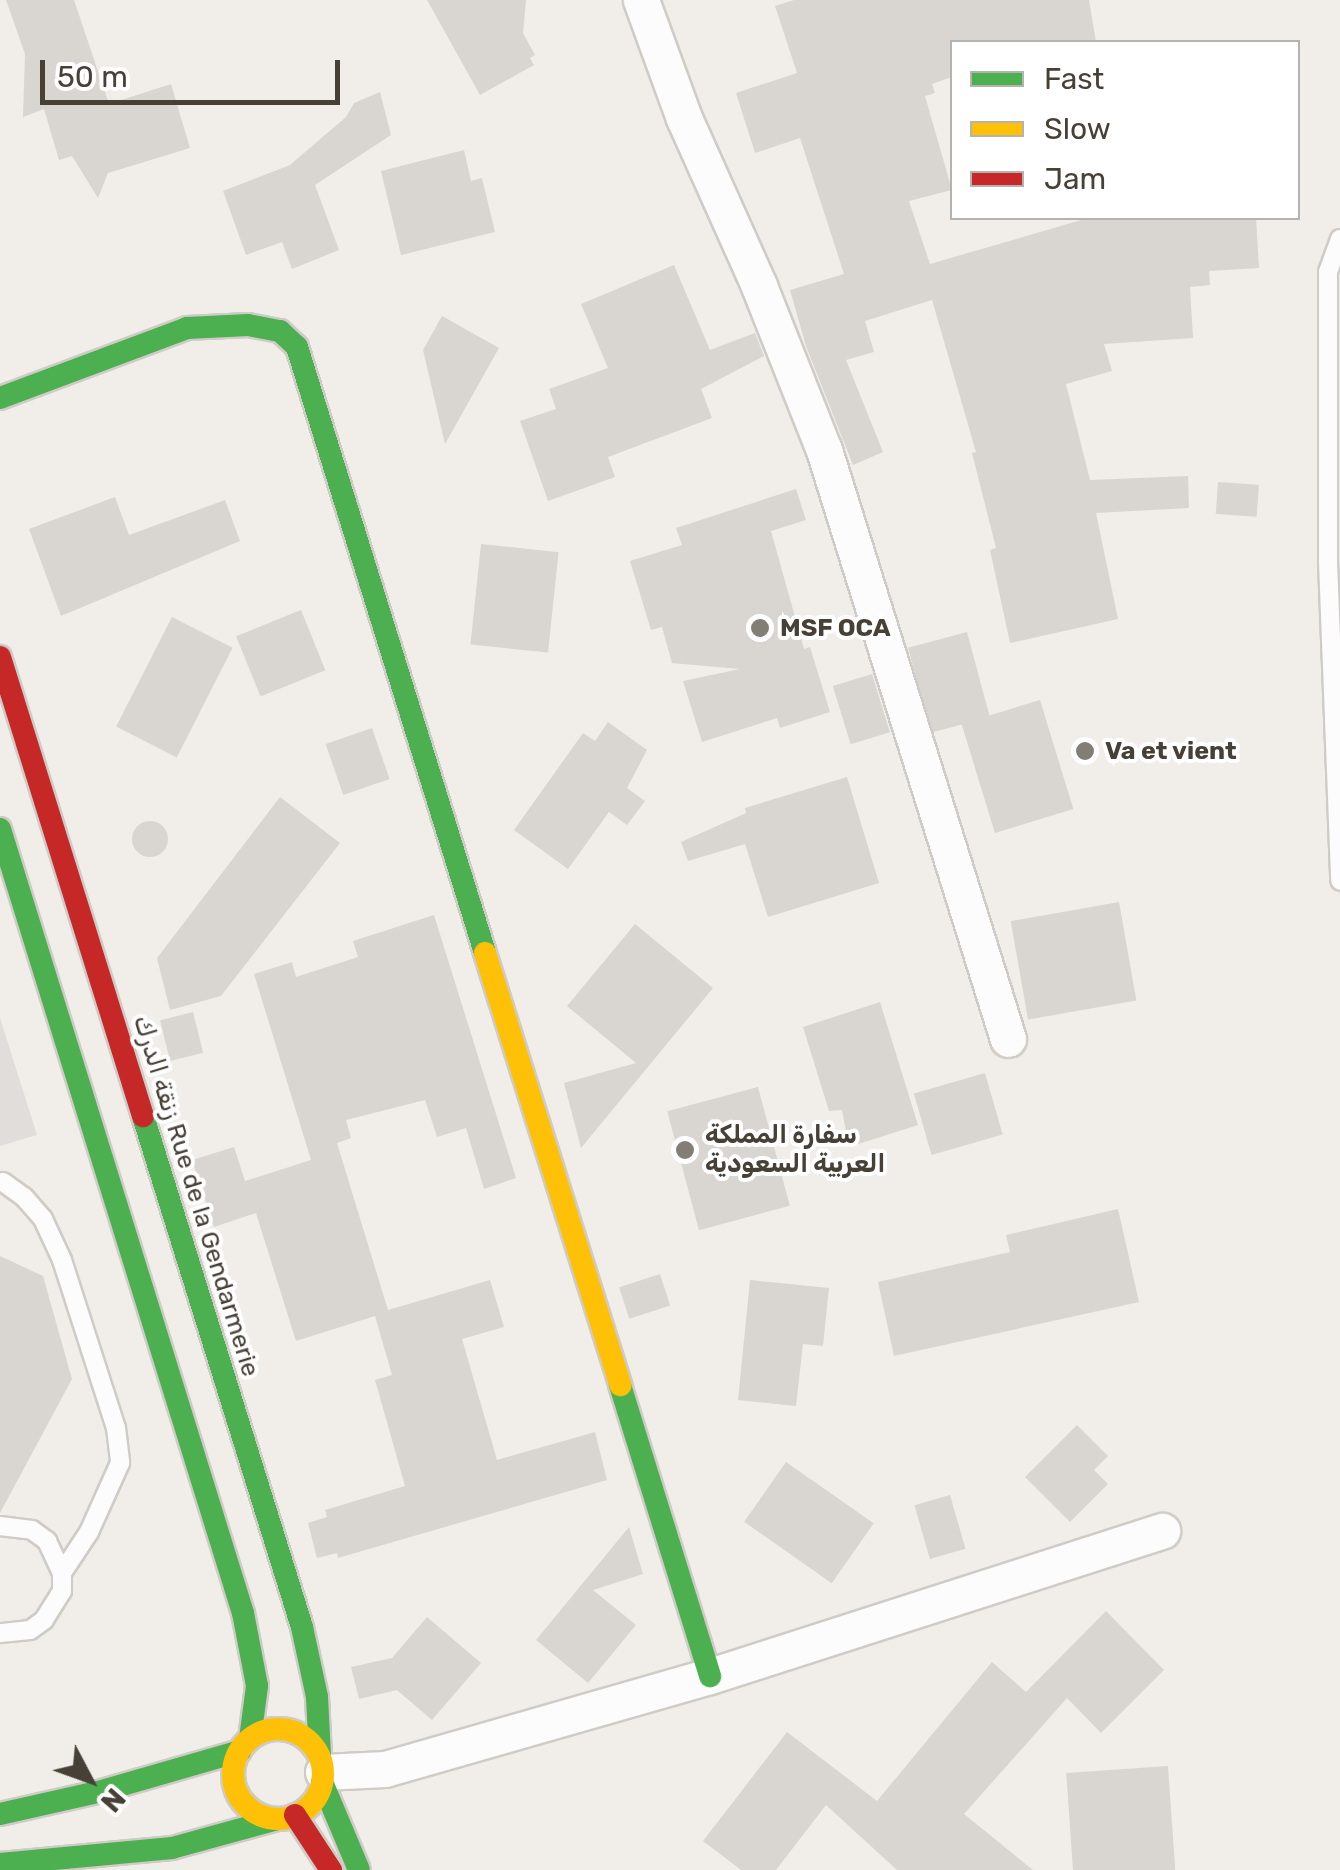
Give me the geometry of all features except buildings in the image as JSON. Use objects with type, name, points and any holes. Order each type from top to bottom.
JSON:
[{"type":"main road","points":[[0,398],[187,328],[248,325],[280,331],[297,347],[710,1676]]},
{"type":"main road","name":"زنقة الدرك Rue de la Gendarmerie","points":[[0,657],[302,1627],[317,1697],[322,1770]]},
{"type":"main road","points":[[0,829],[242,1613],[257,1686],[245,1745],[233,1776],[236,1789],[252,1810],[286,1817],[330,1870]]},
{"type":"main road","points":[[0,1814],[82,1796],[245,1745],[262,1732],[290,1730],[313,1745],[359,1870]]},
{"type":"main road","points":[[0,1864],[172,1848],[286,1817],[317,1796],[322,1770]]},
{"type":"street","points":[[641,0],[684,118],[760,286],[824,450],[1008,1038]]},
{"type":"street","points":[[322,1770],[385,1769],[710,1676],[1162,1531]]},
{"type":"lane","points":[[1340,239],[1328,272],[1329,579],[1340,880]]},
{"type":"lane","points":[[1,1179],[24,1196],[43,1219],[62,1260],[116,1428],[120,1463],[89,1532],[62,1573]]},
{"type":"lane","points":[[0,1526],[32,1530],[48,1541],[62,1573],[62,1591],[44,1620],[30,1630],[0,1633]]},
{"type":"shaded area","points":[[0,1018],[37,1135],[0,1146]]},
{"type":"traffic: fast","points":[[0,398],[187,328],[248,325],[280,331],[297,347],[485,953]]},
{"type":"traffic: fast","points":[[0,829],[243,1613],[257,1686],[250,1739]]},
{"type":"traffic: fast","points":[[143,1116],[302,1627],[317,1697],[320,1756]]},
{"type":"traffic: fast","points":[[620,1385],[710,1676]]},
{"type":"traffic: fast","points":[[0,1814],[98,1792],[240,1751]]},
{"type":"traffic: fast","points":[[322,1782],[359,1870]]},
{"type":"traffic: fast","points":[[0,1864],[172,1848],[277,1819]]},
{"type":"traffic: slow","points":[[485,953],[620,1385]]},
{"type":"traffic: slow","points":[[278,1729],[310,1742],[323,1774],[310,1806],[278,1819],[246,1806],[233,1774],[246,1742],[278,1729]]},
{"type":"traffic: jam","points":[[0,657],[143,1116]]},
{"type":"traffic: jam","points":[[295,1815],[331,1870]]},
{"type":"place","name":"MSF OCA","points":[[760,628]]},
{"type":"place","name":"Va et vient","points":[[1085,751]]},
{"type":"place","name":"سفارة المملكة العربية السعودية","points":[[685,1150]]}]
